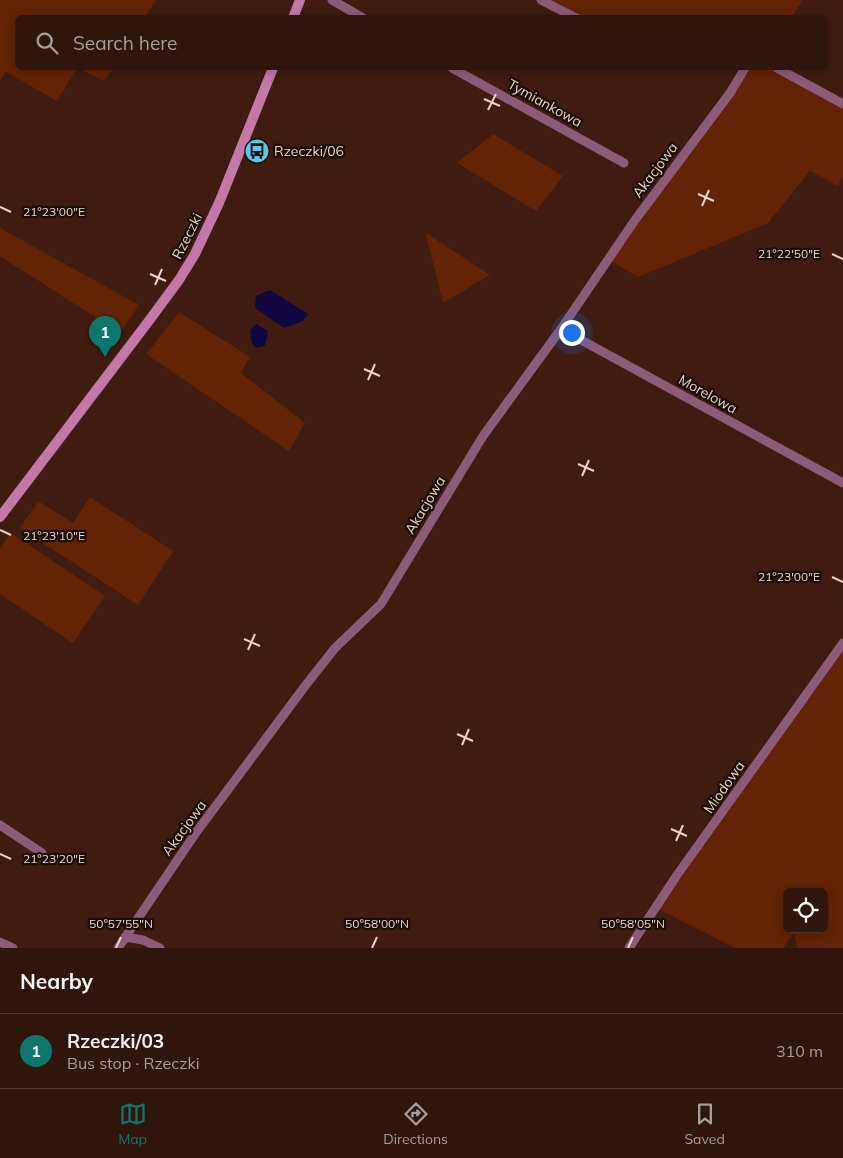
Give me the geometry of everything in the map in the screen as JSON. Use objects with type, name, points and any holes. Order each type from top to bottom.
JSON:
[{"type":"main road","points":[[294,15],[300,0]]},
{"type":"main road","name":"Rzeczki","points":[[0,517],[148,322],[179,280],[195,254],[219,203],[272,70]]},
{"type":"street","points":[[332,0],[358,15]]},
{"type":"street","points":[[541,0],[570,15]]},
{"type":"street","name":"Tymiankowa","points":[[456,70],[624,163]]},
{"type":"street","name":"Akacjowa","points":[[118,948],[195,834],[305,686],[335,648],[381,604],[483,436],[561,329],[635,220],[730,93],[743,70]]},
{"type":"street","points":[[782,70],[843,104]]},
{"type":"street","name":"Morelowa","points":[[561,329],[843,483]]},
{"type":"street","name":"Miodowa","points":[[629,948],[678,875],[843,643]]},
{"type":"street","points":[[0,825],[42,853]]},
{"type":"street","points":[[126,938],[143,940],[160,948]]},
{"type":"street","points":[[0,942],[13,948]]},
{"type":"shaded area","points":[[0,0],[156,0],[146,15],[15,15],[15,70],[76,70],[57,101],[6,72],[0,80]]},
{"type":"shaded area","points":[[541,0],[803,0],[793,15],[572,15]]},
{"type":"shaded area","points":[[82,70],[112,70],[104,81]]},
{"type":"shaded area","points":[[744,70],[781,70],[843,104],[843,176],[838,186],[810,171],[768,223],[638,277],[608,259]]},
{"type":"shaded area","points":[[493,134],[563,176],[536,211],[457,163]]},
{"type":"shaded area","points":[[0,228],[139,305],[120,333],[0,256]]},
{"type":"shaded area","points":[[425,232],[490,275],[443,303]]},
{"type":"shaded area","points":[[270,290],[308,314],[303,321],[284,328],[255,308],[256,296]]},
{"type":"shaded area","points":[[179,312],[250,357],[241,373],[305,423],[289,451],[146,354]]},
{"type":"shaded area","points":[[256,324],[268,331],[265,346],[255,348],[251,341],[250,330]]},
{"type":"shaded area","points":[[90,497],[173,551],[138,605],[20,528],[38,501],[73,523]]},
{"type":"shaded area","points":[[11,533],[105,596],[73,643],[0,594],[0,549]]},
{"type":"shaded area","points":[[843,643],[843,948],[797,948],[794,933],[783,948],[735,948],[656,908]]},
{"type":"place","name":"Rzeczki/06","points":[[257,151]]},
{"type":"place","name":"Rzeczki/03","points":[[105,357]]}]
